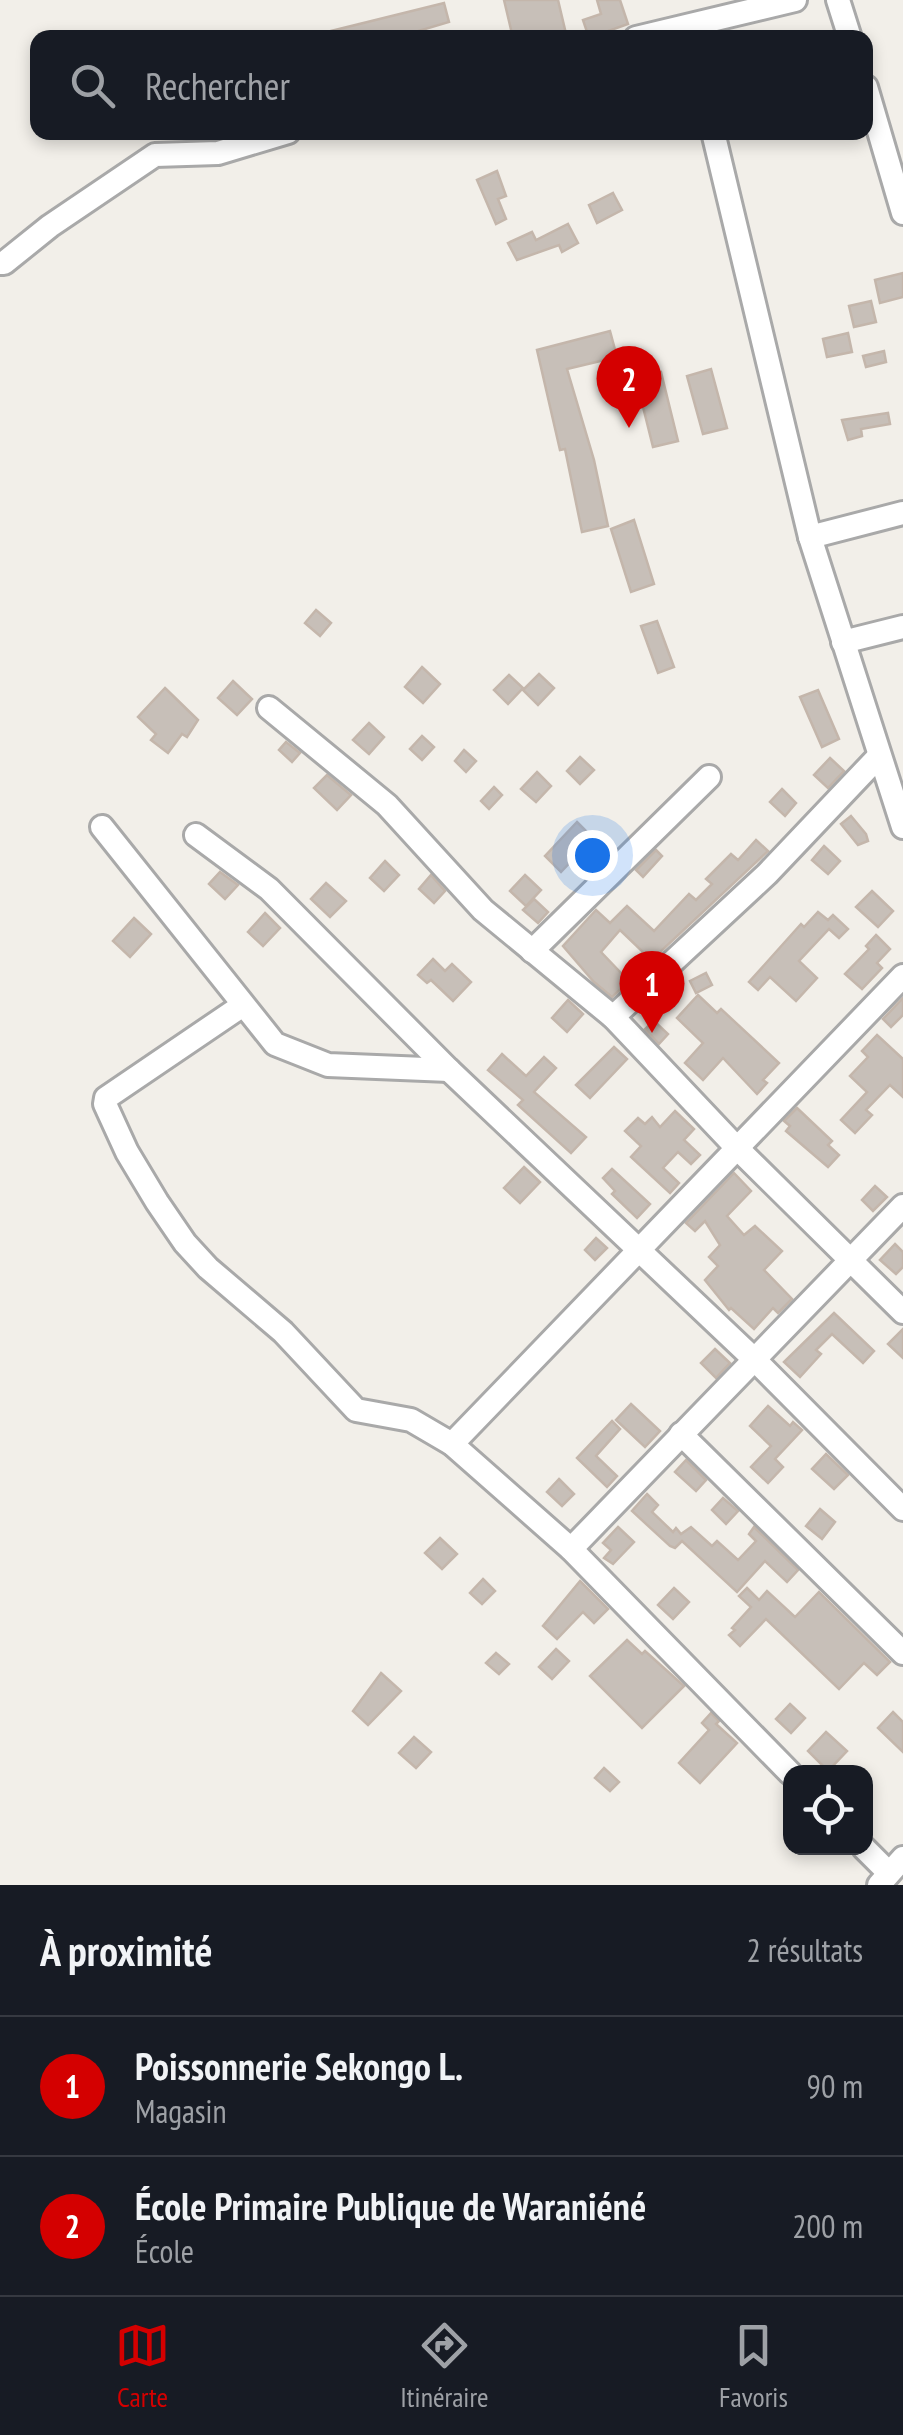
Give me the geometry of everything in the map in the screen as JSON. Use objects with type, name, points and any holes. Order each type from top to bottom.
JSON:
[{"type":"street","points":[[680,0],[688,30]]},
{"type":"street","points":[[691,30],[795,0]]},
{"type":"street","points":[[838,0],[847,30]]},
{"type":"street","points":[[873,105],[897,165],[903,214]]},
{"type":"street","points":[[0,263],[4,264],[50,226],[155,155],[218,153],[261,140]]},
{"type":"street","points":[[714,140],[810,537],[903,827]]},
{"type":"street","points":[[810,537],[903,512]]},
{"type":"street","points":[[843,642],[903,626]]},
{"type":"street","points":[[269,708],[387,805],[483,910],[613,1017],[736,1147],[903,1312]]},
{"type":"street","points":[[613,1017],[766,874],[879,756]]},
{"type":"street","points":[[532,951],[709,778]]},
{"type":"street","points":[[102,828],[275,1044],[328,1065],[450,1070]]},
{"type":"street","points":[[196,835],[270,889],[450,1070],[755,1360],[903,1509]]},
{"type":"street","points":[[452,1444],[903,976]]},
{"type":"street","points":[[243,1005],[110,1093],[105,1104],[128,1152],[186,1244],[283,1332],[356,1410],[411,1420],[452,1444],[570,1549],[783,1766]]},
{"type":"street","points":[[570,1549],[903,1206]]},
{"type":"street","points":[[681,1434],[903,1653]]},
{"type":"street","points":[[872,1855],[890,1872]]},
{"type":"building","points":[[504,0],[558,0],[565,30],[511,30]]},
{"type":"building","points":[[597,0],[620,0],[628,24],[611,30],[586,30],[583,20],[601,14]]},
{"type":"building","points":[[444,3],[449,22],[422,30],[335,30]]},
{"type":"building","points":[[497,171],[506,196],[498,199],[506,219],[496,224],[477,180]]},
{"type":"building","points":[[613,193],[622,210],[597,223],[589,205]]},
{"type":"building","points":[[568,224],[578,243],[562,252],[559,245],[517,260],[508,243],[532,232],[536,240]]},
{"type":"building","points":[[903,273],[903,297],[880,303],[875,280]]},
{"type":"building","points":[[871,301],[876,322],[854,327],[849,306]]},
{"type":"building","points":[[610,331],[617,357],[567,369],[594,460],[608,526],[582,532],[565,449],[560,450],[537,350]]},
{"type":"building","points":[[848,333],[852,352],[827,357],[823,339]]},
{"type":"building","points":[[884,351],[886,362],[866,367],[863,356]]},
{"type":"building","points":[[711,369],[727,428],[703,434],[687,376]]},
{"type":"building","points":[[661,372],[678,441],[653,447],[636,379]]},
{"type":"building","points":[[888,413],[890,424],[861,429],[862,436],[848,440],[842,420]]},
{"type":"building","points":[[634,520],[654,584],[631,592],[611,529]]},
{"type":"building","points":[[316,610],[331,623],[320,636],[305,623]]},
{"type":"building","points":[[657,621],[674,667],[658,673],[641,626]]},
{"type":"building","points":[[422,667],[440,684],[423,703],[405,687]]},
{"type":"building","points":[[539,674],[554,688],[538,705],[523,690]]},
{"type":"building","points":[[509,675],[523,688],[508,704],[494,690]]},
{"type":"building","points":[[233,681],[252,699],[237,715],[218,698]]},
{"type":"building","points":[[165,688],[198,720],[187,737],[182,734],[168,753],[151,740],[156,734],[138,717]]},
{"type":"building","points":[[818,690],[839,739],[822,747],[800,697]]},
{"type":"building","points":[[369,723],[384,737],[369,754],[353,740]]},
{"type":"building","points":[[422,736],[434,747],[422,760],[410,749]]},
{"type":"building","points":[[286,742],[300,753],[292,762],[279,750]]},
{"type":"building","points":[[464,750],[476,761],[466,772],[455,761]]},
{"type":"building","points":[[580,757],[594,770],[580,784],[567,771]]},
{"type":"building","points":[[830,758],[844,771],[828,788],[814,775]]},
{"type":"building","points":[[537,772],[551,786],[536,802],[521,789]]},
{"type":"building","points":[[327,775],[351,795],[337,810],[314,788]]},
{"type":"building","points":[[494,787],[502,795],[489,809],[481,801]]},
{"type":"building","points":[[782,789],[796,803],[785,816],[770,802]]},
{"type":"building","points":[[851,816],[868,841],[858,845],[841,824]]},
{"type":"building","points":[[577,822],[593,838],[561,872],[545,856]]},
{"type":"building","points":[[756,840],[768,851],[612,997],[563,946],[596,910],[610,923],[627,906],[654,931],[689,894],[696,900],[712,884],[706,879],[731,854],[738,860]],"holes":[[[620,930],[643,952],[622,974],[601,952]]]},
{"type":"building","points":[[824,846],[840,861],[828,874],[812,860]]},
{"type":"building","points":[[656,850],[662,856],[643,877],[636,870]]},
{"type":"building","points":[[385,861],[399,875],[384,891],[370,878]]},
{"type":"building","points":[[220,872],[238,885],[225,899],[209,884]]},
{"type":"building","points":[[431,875],[445,891],[434,903],[419,889]]},
{"type":"building","points":[[525,875],[541,890],[526,906],[510,891]]},
{"type":"building","points":[[326,883],[346,901],[330,917],[311,899]]},
{"type":"building","points":[[872,891],[893,911],[878,927],[856,907]]},
{"type":"building","points":[[534,899],[548,912],[538,923],[523,910]]},
{"type":"building","points":[[818,912],[828,920],[833,915],[848,929],[839,938],[829,929],[799,961],[817,978],[796,1001],[770,977],[758,990],[749,982],[801,924],[804,927]]},
{"type":"building","points":[[265,913],[280,928],[263,946],[248,932]]},
{"type":"building","points":[[134,918],[151,934],[130,957],[113,941]]},
{"type":"building","points":[[876,935],[890,949],[877,963],[882,968],[862,989],[845,974],[869,949],[866,946]]},
{"type":"building","points":[[433,959],[445,971],[452,964],[471,982],[453,1001],[431,980],[427,983],[418,975]]},
{"type":"building","points":[[706,973],[712,985],[696,993],[690,981]]},
{"type":"building","points":[[698,995],[717,1013],[721,1009],[779,1063],[763,1080],[767,1083],[757,1094],[723,1058],[703,1080],[685,1063],[703,1043],[677,1018]]},
{"type":"building","points":[[903,998],[903,1015],[891,1027],[883,1019]]},
{"type":"building","points":[[568,1000],[583,1014],[567,1032],[552,1018]]},
{"type":"building","points":[[654,1021],[668,1034],[659,1044],[645,1029]]},
{"type":"building","points":[[877,1035],[903,1059],[903,1097],[890,1085],[866,1110],[872,1115],[855,1133],[841,1120],[867,1092],[850,1076],[868,1057],[862,1051]]},
{"type":"building","points":[[614,1047],[627,1059],[590,1098],[576,1085]]},
{"type":"building","points":[[502,1054],[526,1076],[544,1057],[556,1068],[534,1092],[586,1137],[571,1153],[518,1105],[523,1100],[488,1070]]},
{"type":"building","points":[[797,1108],[832,1141],[828,1145],[839,1155],[828,1167],[786,1131],[790,1126],[784,1121]]},
{"type":"building","points":[[675,1111],[694,1129],[684,1140],[700,1155],[691,1164],[678,1152],[663,1168],[679,1183],[670,1193],[631,1157],[641,1146],[625,1131],[638,1118],[645,1124],[652,1117],[660,1127]]},
{"type":"building","points":[[524,1167],[540,1182],[520,1203],[504,1188]]},
{"type":"building","points":[[612,1169],[650,1204],[637,1218],[612,1194],[615,1191],[603,1178]]},
{"type":"building","points":[[734,1173],[751,1191],[727,1216],[744,1235],[755,1226],[782,1251],[764,1270],[792,1299],[778,1313],[773,1308],[754,1329],[729,1310],[705,1280],[718,1266],[709,1257],[720,1245],[705,1221],[695,1231],[686,1223]]},
{"type":"building","points":[[875,1186],[887,1197],[873,1211],[862,1200]]},
{"type":"building","points":[[596,1238],[607,1248],[595,1260],[585,1250]]},
{"type":"building","points":[[895,1244],[903,1252],[903,1267],[896,1274],[880,1260]]},
{"type":"building","points":[[834,1313],[874,1351],[863,1363],[832,1334],[816,1350],[821,1354],[800,1377],[784,1362]]},
{"type":"building","points":[[903,1329],[903,1358],[888,1344]]},
{"type":"building","points":[[715,1349],[730,1363],[716,1378],[701,1363]]},
{"type":"building","points":[[631,1404],[660,1431],[645,1447],[616,1420]]},
{"type":"building","points":[[768,1406],[790,1426],[793,1422],[802,1430],[775,1459],[783,1467],[768,1483],[751,1467],[771,1446],[750,1426]]},
{"type":"building","points":[[612,1421],[620,1429],[596,1456],[617,1476],[607,1487],[577,1458]]},
{"type":"building","points":[[826,1454],[848,1475],[834,1489],[812,1469]]},
{"type":"building","points":[[686,1460],[706,1480],[696,1491],[675,1472]]},
{"type":"building","points":[[559,1479],[574,1494],[562,1506],[547,1492]]},
{"type":"building","points":[[647,1494],[658,1505],[652,1512],[673,1532],[676,1528],[681,1534],[691,1527],[712,1546],[717,1541],[738,1560],[756,1541],[749,1534],[754,1527],[798,1570],[787,1582],[765,1561],[737,1592],[682,1541],[675,1548],[670,1546],[632,1511]]},
{"type":"building","points":[[723,1498],[738,1511],[726,1524],[712,1510]]},
{"type":"building","points":[[820,1509],[835,1522],[822,1539],[806,1526]]},
{"type":"building","points":[[618,1527],[634,1542],[613,1564],[604,1558],[611,1550],[603,1543]]},
{"type":"building","points":[[440,1538],[457,1554],[442,1569],[425,1553]]},
{"type":"building","points":[[483,1579],[495,1591],[482,1604],[470,1593]]},
{"type":"building","points":[[580,1581],[608,1609],[594,1623],[583,1612],[557,1639],[543,1626]]},
{"type":"building","points":[[674,1588],[689,1602],[673,1619],[658,1605]]},
{"type":"building","points":[[747,1588],[759,1600],[767,1591],[795,1617],[819,1592],[890,1662],[877,1675],[864,1663],[839,1689],[766,1619],[740,1646],[729,1635],[751,1607],[739,1596]]},
{"type":"building","points":[[627,1640],[684,1686],[642,1728],[590,1676]]},
{"type":"building","points":[[556,1649],[569,1661],[552,1679],[539,1667]]},
{"type":"building","points":[[496,1653],[509,1664],[499,1674],[486,1663]]},
{"type":"building","points":[[381,1673],[401,1691],[368,1725],[353,1711]]},
{"type":"building","points":[[790,1704],[805,1718],[791,1733],[776,1719]]},
{"type":"building","points":[[893,1712],[903,1722],[903,1752],[878,1728]]},
{"type":"building","points":[[711,1713],[719,1721],[716,1724],[737,1743],[700,1783],[679,1763],[709,1730],[702,1723]]},
{"type":"building","points":[[826,1732],[847,1751],[834,1765],[822,1765],[808,1751]]},
{"type":"building","points":[[414,1737],[431,1752],[416,1768],[399,1753]]},
{"type":"building","points":[[604,1768],[619,1782],[610,1791],[595,1778]]},
{"type":"place","name":"École Primaire Publique de Waraniéné","points":[[629,428]]},
{"type":"place","name":"Poissonnerie Sekongo L.","points":[[652,1033]]}]
